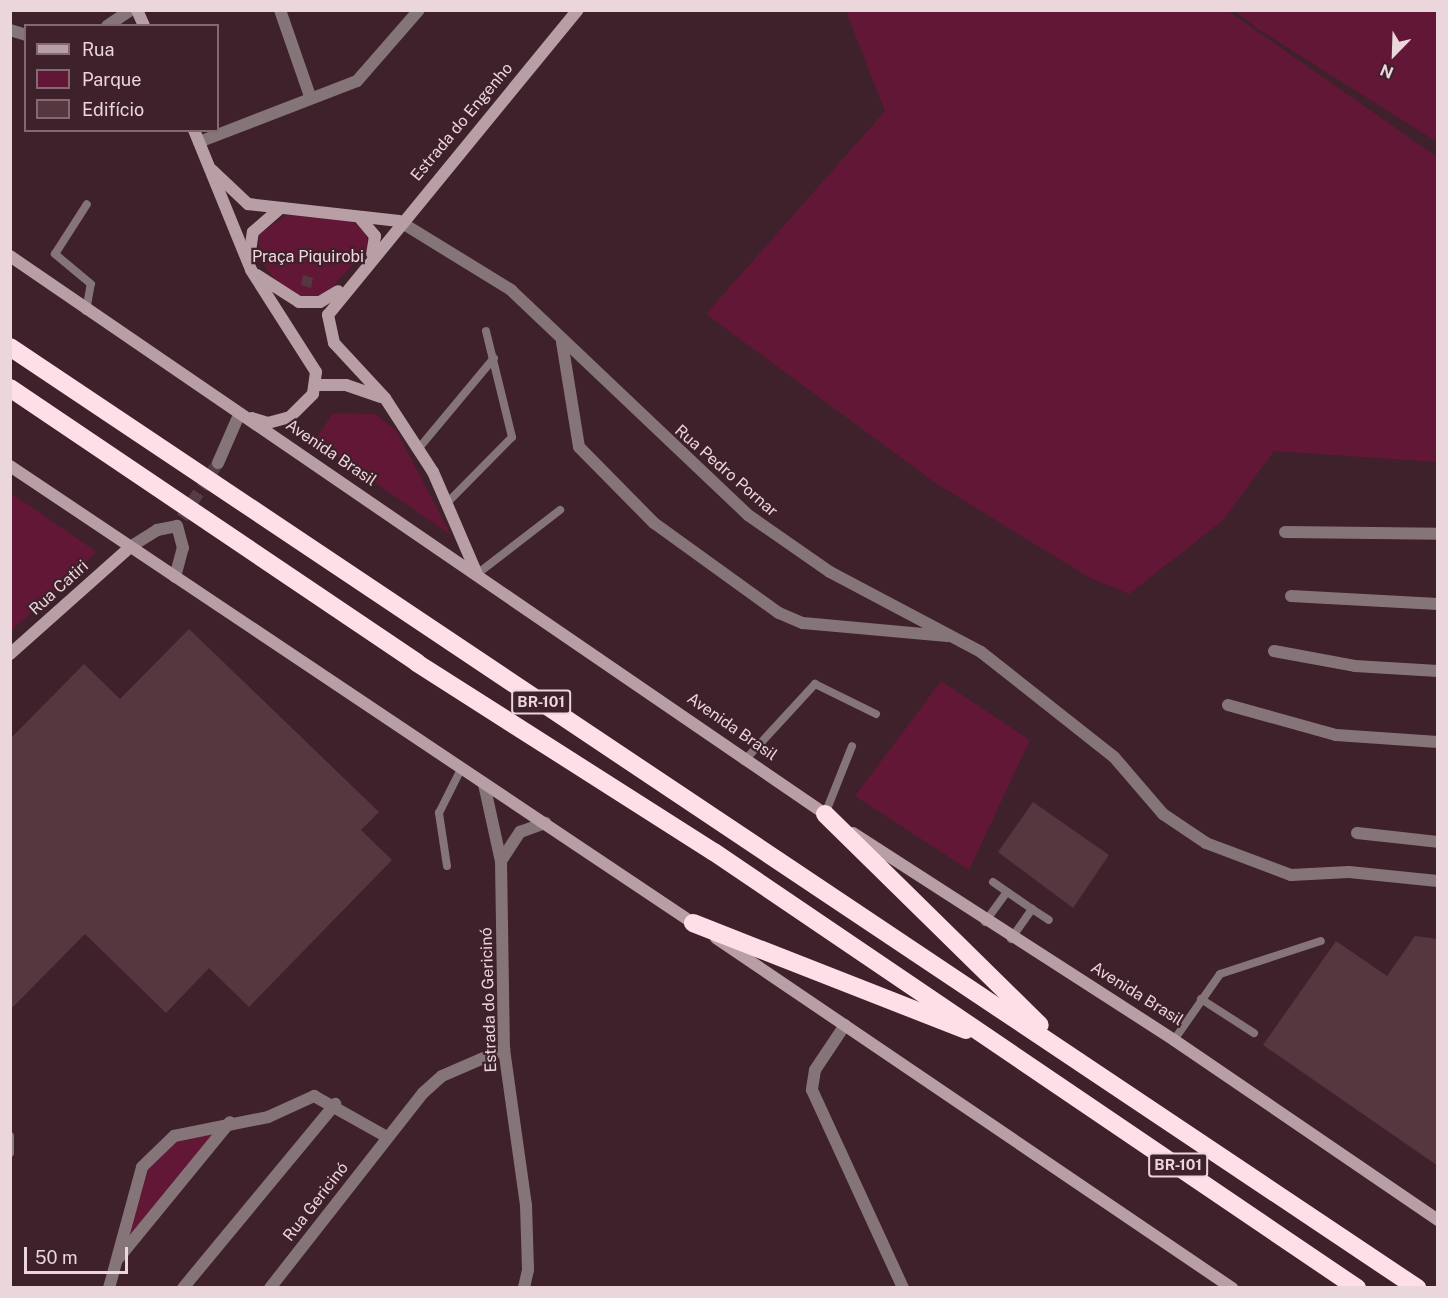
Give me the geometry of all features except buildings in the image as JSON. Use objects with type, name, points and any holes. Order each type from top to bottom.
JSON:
[{"type":"highway","name":"BR-101","points":[[10,347],[1418,1287]]},
{"type":"highway","name":"BR-101","points":[[10,388],[417,663],[714,852],[1357,1287]]},
{"type":"highway","points":[[825,814],[1072,1056]]},
{"type":"highway","points":[[693,923],[998,1043]]},
{"type":"main road","points":[[137,10],[143,24]]},
{"type":"main road","name":"Estrada do Engenho","points":[[372,255],[578,10]]},
{"type":"main road","points":[[196,136],[209,164],[213,187],[250,267],[316,372],[318,385],[305,404],[280,422],[239,414]]},
{"type":"main road","points":[[209,164],[237,197],[280,209],[399,221]]},
{"type":"main road","points":[[250,267],[253,232],[280,209]]},
{"type":"main road","points":[[359,217],[375,236],[372,255],[332,306],[327,324],[334,343],[385,398],[419,448],[448,502],[477,574]]},
{"type":"main road","name":"Avenida Brasil","points":[[10,256],[86,311],[477,574],[744,761],[1011,939],[1174,1040],[1437,1221]]},
{"type":"main road","points":[[250,267],[286,297],[310,304],[331,297],[355,276]]},
{"type":"main road","points":[[318,385],[346,385],[385,398]]},
{"type":"main road","points":[[10,466],[845,1024],[1232,1287]]},
{"type":"main road","name":"Rua Catiri","points":[[10,654],[130,547]]},
{"type":"street","points":[[110,24],[131,10]]},
{"type":"street","points":[[280,10],[309,96]]},
{"type":"street","points":[[219,128],[357,81],[419,10]]},
{"type":"street","name":"Rua Pedro Pornar","points":[[399,221],[511,290],[562,342],[748,515],[830,572],[981,652],[1114,757],[1162,814],[1206,843],[1291,875],[1349,872],[1437,882]]},
{"type":"street","points":[[562,342],[579,447],[654,523],[778,613],[803,623],[914,638],[949,636]]},
{"type":"street","points":[[218,463],[239,414]]},
{"type":"street","points":[[130,547],[157,530],[179,522],[183,548],[175,577]]},
{"type":"street","points":[[1284,532],[1437,534]]},
{"type":"street","points":[[1291,596],[1437,604]]},
{"type":"street","points":[[1274,651],[1355,666],[1437,671]]},
{"type":"street","points":[[1228,705],[1336,735],[1437,742]]},
{"type":"street","name":"Estrada do Gericinó","points":[[484,784],[501,861],[504,1050],[526,1205],[524,1287]]},
{"type":"street","points":[[501,861],[520,832],[545,823]]},
{"type":"street","points":[[1357,833],[1437,842]]},
{"type":"street","points":[[845,1024],[815,1070],[812,1090],[903,1287]]},
{"type":"street","name":"Rua Gericinó","points":[[270,1287],[387,1137],[442,1076],[504,1050]]},
{"type":"street","points":[[109,1287],[134,1186],[154,1151],[174,1136],[230,1122],[268,1117],[315,1096],[336,1104],[387,1137]]},
{"type":"street","points":[[183,1287],[336,1104]]},
{"type":"street","points":[[114,1264],[230,1122]]},
{"type":"lane","points":[[86,311],[91,284],[55,254],[87,204]]},
{"type":"lane","points":[[448,502],[512,437],[486,331]]},
{"type":"lane","points":[[419,448],[494,358]]},
{"type":"lane","points":[[477,574],[560,510]]},
{"type":"lane","points":[[744,761],[815,684],[876,714]]},
{"type":"lane","points":[[825,814],[852,746]]},
{"type":"lane","points":[[447,866],[439,813],[461,768]]},
{"type":"lane","points":[[993,882],[1050,920]]},
{"type":"lane","points":[[985,922],[1007,892]]},
{"type":"lane","points":[[1011,939],[1032,909]]},
{"type":"lane","points":[[1174,1040],[1220,974],[1321,941]]},
{"type":"lane","points":[[1201,999],[1254,1033]]},
{"type":"lane","points":[[10,1136],[10,1153]]},
{"type":"green space","points":[[846,11],[1228,11],[1437,157],[1437,462],[1274,451],[1222,521],[1129,594],[1090,578],[937,484],[706,314],[885,111]]},
{"type":"green space","points":[[1235,11],[1437,11],[1437,142],[1258,29]]},
{"type":"green space","name":"Praça Piquirobi","points":[[287,215],[351,221],[366,231],[368,248],[325,295],[309,300],[282,288],[259,259],[259,234]]},
{"type":"green space","points":[[333,413],[375,414],[396,430],[451,535],[314,441]]},
{"type":"green space","points":[[11,493],[97,552],[11,631]]},
{"type":"green space","points":[[941,681],[1030,740],[969,870],[855,796]]},
{"type":"green space","points":[[230,1122],[114,1264],[134,1186],[174,1136]]},
{"type":"tunnel","points":[[182,518],[218,463]]}]
